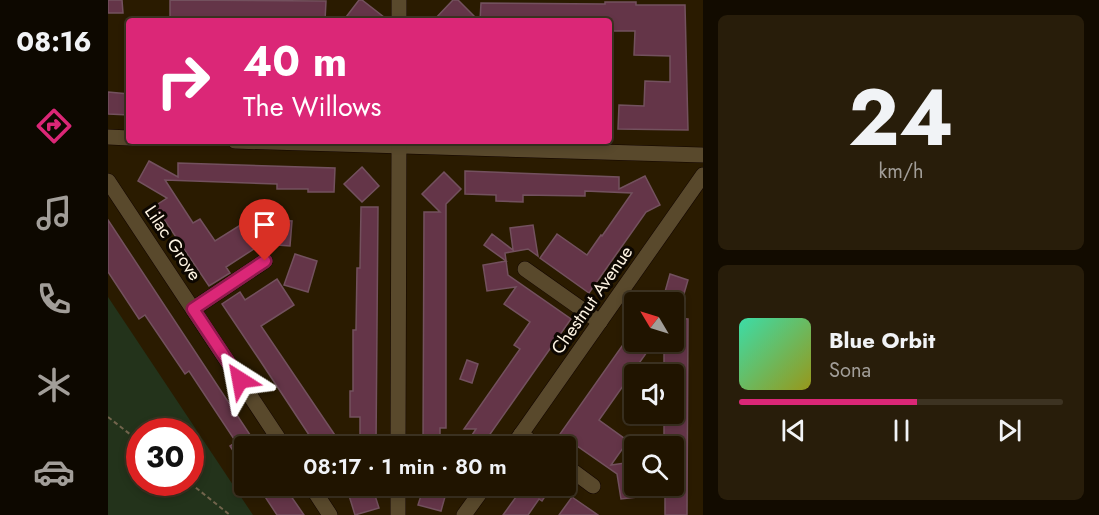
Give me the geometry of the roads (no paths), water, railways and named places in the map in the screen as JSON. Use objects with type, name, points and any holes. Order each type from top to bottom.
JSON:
[{"type":"street","points":[[399,0],[399,18]]},
{"type":"street","points":[[108,137],[126,138]]},
{"type":"street","points":[[398,436],[399,144],[703,155]]},
{"type":"street","name":"Chestnut Avenue","points":[[520,436],[600,322],[698,194],[703,175]]},
{"type":"street","name":"Lilac Grove","points":[[108,181],[277,436]]},
{"type":"street","points":[[193,309],[265,261]]},
{"type":"street","points":[[525,269],[600,322]]},
{"type":"street","points":[[576,473],[593,486]]},
{"type":"street","points":[[318,496],[330,515]]},
{"type":"street","points":[[398,496],[398,515]]},
{"type":"street","points":[[464,515],[478,496]]}]
